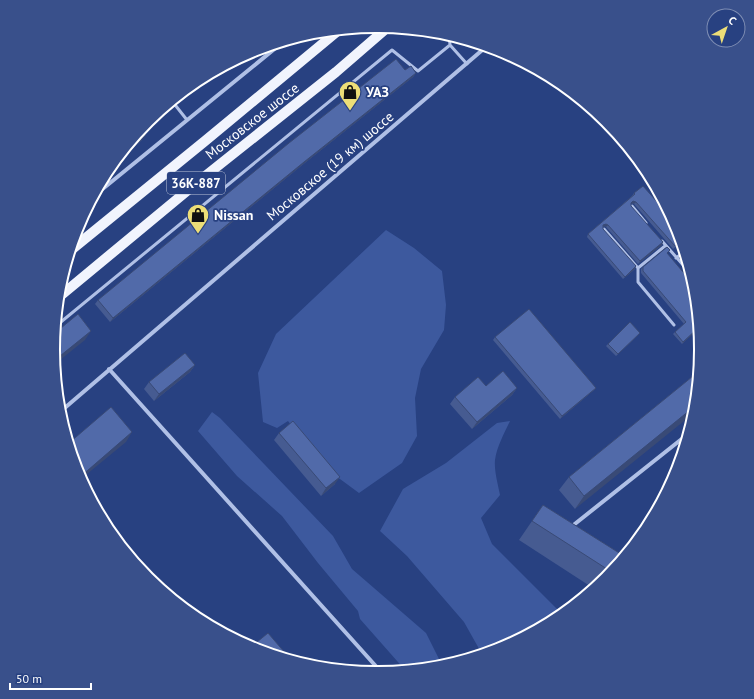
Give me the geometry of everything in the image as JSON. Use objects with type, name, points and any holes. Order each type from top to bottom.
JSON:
[{"type":"main road","name":"Московское шоссе","points":[[67,290],[199,181],[336,72],[381,33]]},
{"type":"main road","name":"Московское шоссе","points":[[79,244],[331,37]]},
{"type":"street","points":[[106,186],[272,51]]},
{"type":"street","name":"Московское (19 км) шоссе","points":[[66,407],[482,51]]},
{"type":"street","points":[[110,369],[377,666]]},
{"type":"street","points":[[565,532],[680,440]]},
{"type":"lane","points":[[450,42],[450,45],[467,64]]},
{"type":"lane","points":[[62,321],[392,50],[418,71],[450,45]]},
{"type":"lane","points":[[176,105],[187,120]]},
{"type":"lane","points":[[632,206],[651,229]]},
{"type":"lane","points":[[604,229],[638,268],[638,282],[674,325]]},
{"type":"lane","points":[[661,240],[682,264]]},
{"type":"lane","points":[[638,268],[665,246]]},
{"type":"lane","points":[[676,258],[679,256]]},
{"type":"shaded area","points":[[386,230],[414,248],[442,271],[446,305],[444,330],[421,369],[415,398],[417,436],[402,463],[359,493],[321,465],[288,421],[277,428],[263,422],[258,373],[276,334]]},
{"type":"shaded area","points":[[212,412],[220,418],[333,536],[352,569],[426,633],[439,660],[400,665],[360,619],[358,611],[318,563],[282,516],[237,476],[198,431]]},
{"type":"shaded area","points":[[510,421],[499,445],[495,460],[500,495],[481,518],[492,544],[558,610],[517,633],[479,649],[464,622],[407,556],[380,531],[403,489],[446,463],[497,423]]},
{"type":"building","points":[[396,59],[405,70],[411,66],[416,73],[304,162],[113,318],[98,300],[289,143]]},
{"type":"building","points":[[643,186],[656,201],[676,245],[636,202],[633,201],[631,206],[663,242],[640,261],[608,225],[603,225],[603,229],[636,266],[625,277],[588,234],[635,194],[634,193]]},
{"type":"building","points":[[667,247],[670,250],[667,253],[684,273],[691,308],[693,333],[683,342],[675,332],[686,322],[643,271],[643,267]]},
{"type":"building","points":[[529,309],[596,388],[562,416],[495,337]]},
{"type":"building","points":[[78,314],[91,331],[60,356],[61,328]]},
{"type":"building","points":[[630,322],[640,333],[618,354],[608,344]]},
{"type":"building","points":[[185,353],[195,365],[159,394],[149,382]]},
{"type":"building","points":[[503,371],[517,388],[477,422],[455,397],[478,377],[486,386]]},
{"type":"building","points":[[692,377],[687,413],[584,496],[569,477]]},
{"type":"building","points":[[111,407],[132,432],[86,472],[73,439]]},
{"type":"building","points":[[293,421],[340,477],[326,488],[279,433]]},
{"type":"building","points":[[543,505],[619,553],[606,568],[532,521]]},
{"type":"building","points":[[268,633],[284,652],[275,649],[257,642]]},
{"type":"place","name":"УАЗ","points":[[350,112]]},
{"type":"place","name":"Nissan","points":[[198,234]]}]
